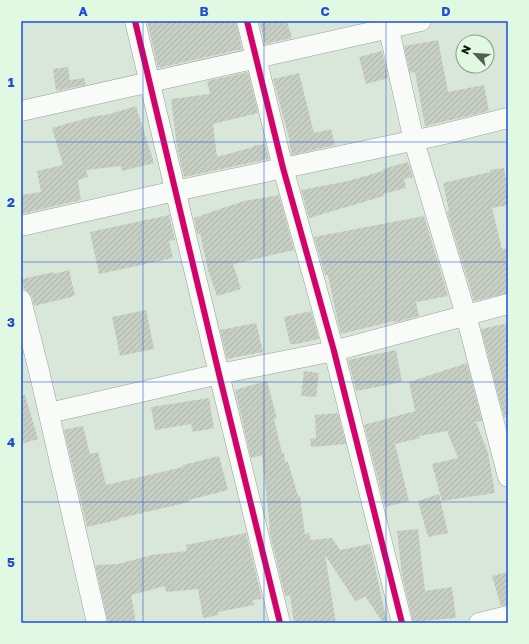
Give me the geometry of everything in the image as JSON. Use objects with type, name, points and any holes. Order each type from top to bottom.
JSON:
[{"type":"street","points":[[135,21],[218,374],[280,623]]},
{"type":"street","points":[[247,21],[283,168],[334,351],[402,623]]},
{"type":"street","points":[[21,111],[256,58],[388,25],[420,21]]},
{"type":"street","points":[[388,25],[414,141],[466,315],[508,477]]},
{"type":"street","points":[[21,226],[175,191],[414,141],[508,118]]},
{"type":"street","points":[[21,300],[30,372],[49,413],[97,623]]},
{"type":"street","points":[[49,413],[218,374],[334,351],[508,304]]},
{"type":"street","points":[[479,623],[508,616]]},
{"type":"building","points":[[147,21],[236,21],[242,49],[158,68]]},
{"type":"building","points":[[259,21],[287,21],[292,38],[265,44]]},
{"type":"building","points":[[438,40],[448,92],[484,85],[489,111],[425,126],[415,72],[410,73],[404,46]]},
{"type":"building","points":[[382,51],[388,78],[366,84],[359,57]]},
{"type":"building","points":[[68,67],[70,80],[85,78],[85,85],[56,91],[53,69]]},
{"type":"building","points":[[248,72],[258,113],[213,124],[217,157],[253,146],[265,144],[269,159],[184,177],[177,147],[171,99],[210,94],[207,81]]},
{"type":"building","points":[[299,73],[314,133],[331,129],[335,145],[292,155],[290,142],[273,79]]},
{"type":"building","points":[[136,106],[154,163],[122,171],[121,166],[86,170],[88,177],[78,180],[81,200],[21,214],[21,195],[41,192],[37,171],[63,165],[52,128]]},
{"type":"building","points":[[408,162],[413,177],[404,179],[406,188],[309,218],[301,190],[348,181]]},
{"type":"building","points":[[504,168],[508,193],[508,205],[492,208],[502,249],[508,248],[508,293],[474,301],[447,212],[449,211],[443,183],[490,172],[490,170]]},
{"type":"building","points":[[279,195],[294,250],[233,264],[241,289],[217,296],[208,270],[200,233],[197,234],[194,218],[244,201]]},
{"type":"building","points":[[169,215],[175,240],[169,241],[173,258],[99,274],[90,232]]},
{"type":"building","points":[[424,216],[448,296],[416,302],[419,316],[341,334],[328,275],[325,275],[314,237]]},
{"type":"building","points":[[69,270],[75,296],[34,306],[32,297],[29,292],[24,289],[22,279]]},
{"type":"building","points":[[146,310],[154,349],[120,356],[112,317]]},
{"type":"building","points":[[311,311],[319,339],[290,344],[284,317]]},
{"type":"building","points":[[256,323],[263,352],[227,359],[220,330]]},
{"type":"building","points":[[508,323],[508,417],[504,418],[481,329]]},
{"type":"building","points":[[396,350],[402,382],[356,391],[348,360]]},
{"type":"building","points":[[467,363],[482,421],[476,422],[488,453],[495,493],[442,501],[432,464],[458,458],[447,431],[420,436],[420,438],[395,444],[409,501],[385,507],[364,425],[415,411],[409,382]]},
{"type":"building","points":[[304,371],[319,373],[316,397],[301,396]]},
{"type":"building","points":[[267,381],[277,418],[274,419],[282,453],[284,453],[285,462],[288,462],[298,496],[300,496],[305,535],[309,532],[311,540],[332,538],[340,550],[370,544],[387,623],[383,623],[365,596],[356,602],[325,555],[336,623],[294,623],[290,595],[285,596],[269,529],[262,455],[251,458],[235,390]]},
{"type":"building","points":[[25,395],[38,439],[21,444],[21,396]]},
{"type":"building","points":[[209,398],[214,428],[193,432],[191,424],[155,430],[151,407]]},
{"type":"building","points":[[338,413],[346,444],[311,447],[310,439],[316,438],[315,415]]},
{"type":"building","points":[[83,426],[90,454],[98,452],[106,485],[183,467],[183,465],[219,456],[228,490],[189,500],[189,502],[87,527],[64,430]]},
{"type":"building","points":[[439,494],[448,533],[428,537],[418,501]]},
{"type":"building","points":[[418,529],[425,591],[452,587],[456,618],[413,622],[402,575],[397,531]]},
{"type":"building","points":[[246,533],[262,599],[253,600],[254,605],[218,612],[219,615],[203,618],[198,589],[166,592],[165,586],[131,595],[136,623],[108,623],[95,565],[118,564],[152,555],[187,551],[186,545]]},
{"type":"building","points":[[508,572],[508,605],[501,606],[492,576]]},
{"type":"cycle path","points":[[135,21],[280,623]]},
{"type":"cycle path","points":[[247,21],[283,168],[334,351],[402,623]]}]
